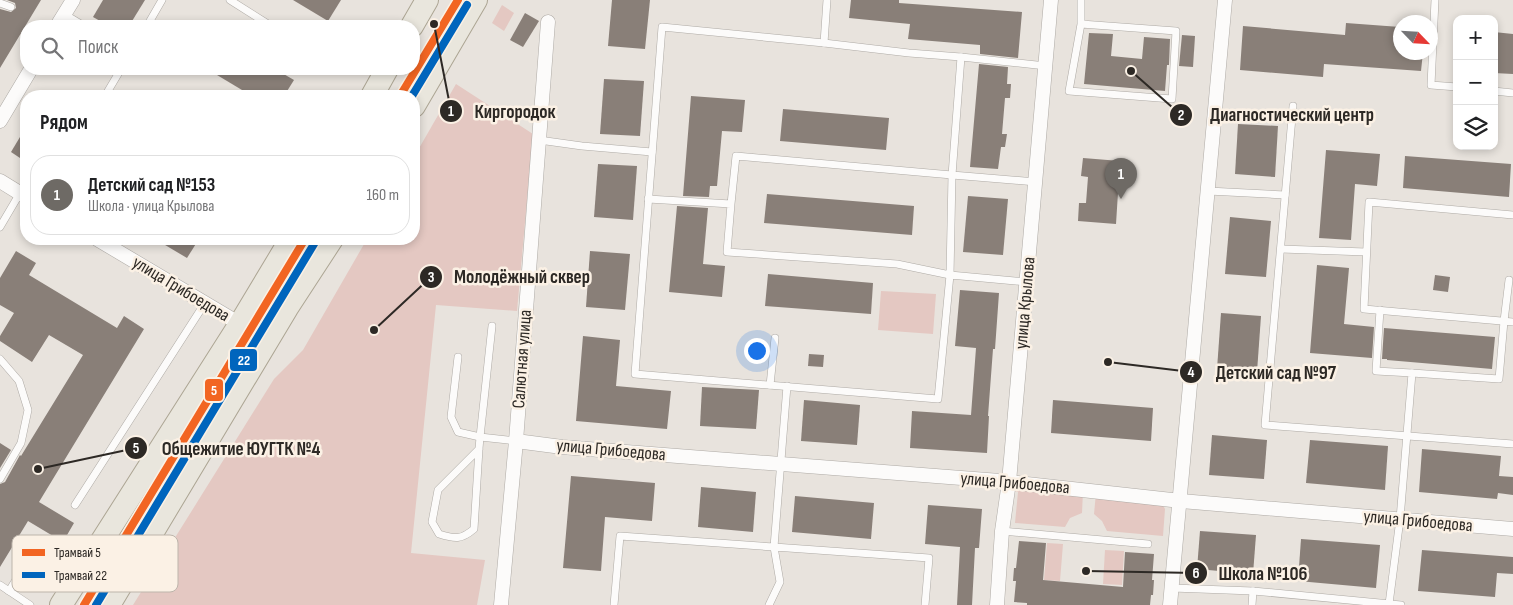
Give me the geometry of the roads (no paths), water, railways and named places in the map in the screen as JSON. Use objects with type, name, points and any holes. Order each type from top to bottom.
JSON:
[{"type":"main road","points":[[416,20],[428,0]]},
{"type":"main road","points":[[420,96],[476,0]]},
{"type":"main road","points":[[375,90],[384,75]]},
{"type":"main road","points":[[106,535],[240,324],[285,245]]},
{"type":"main road","points":[[151,535],[287,308],[328,245]]},
{"type":"main road","points":[[62,605],[70,592]]},
{"type":"main road","points":[[109,605],[117,592]]},
{"type":"street","points":[[60,20],[73,0]]},
{"type":"street","name":"улица Крылова","points":[[997,605],[1002,531],[1009,482],[1051,0]]},
{"type":"street","points":[[1170,605],[1181,501],[1225,0]]},
{"type":"street","name":"Салютная улица","points":[[501,605],[516,441],[548,22]]},
{"type":"street","points":[[0,121],[27,75]]},
{"type":"street","points":[[0,181],[20,193]]},
{"type":"street","name":"улица Грибоедова","points":[[107,245],[240,324]]},
{"type":"street","name":"улица Грибоедова","points":[[516,441],[562,447],[1009,482],[1181,501],[1513,529]]},
{"type":"lane","points":[[150,20],[162,0]]},
{"type":"lane","points":[[230,0],[262,20]]},
{"type":"lane","points":[[824,43],[826,0]]},
{"type":"lane","points":[[1081,0],[1081,24],[1069,91],[1172,99],[1176,31],[1081,24]]},
{"type":"lane","points":[[1435,0],[1431,85],[1453,87]]},
{"type":"lane","points":[[0,2],[11,7]]},
{"type":"lane","points":[[962,57],[952,175],[950,275],[938,399],[635,374],[662,27],[909,53],[962,57],[1046,66]]},
{"type":"lane","points":[[109,90],[117,75]]},
{"type":"lane","points":[[1498,91],[1513,93]]},
{"type":"lane","points":[[1292,106],[1265,425],[1513,444]]},
{"type":"lane","points":[[539,140],[652,152]]},
{"type":"lane","points":[[1026,282],[950,275],[897,264],[728,252],[731,204],[736,156],[1036,182]]},
{"type":"lane","points":[[1208,191],[1285,195]]},
{"type":"lane","points":[[0,227],[20,199]]},
{"type":"lane","points":[[648,199],[731,204]]},
{"type":"lane","points":[[1513,215],[1369,202],[1364,309],[1513,322]]},
{"type":"lane","points":[[1281,249],[1366,252]]},
{"type":"lane","points":[[1380,310],[1376,371],[1499,379],[1510,280]]},
{"type":"lane","points":[[75,505],[205,303]]},
{"type":"lane","points":[[479,449],[438,490],[432,522],[439,534],[453,538],[465,536],[474,529],[480,437],[492,326]]},
{"type":"lane","points":[[770,385],[775,338]]},
{"type":"lane","points":[[458,357],[452,416],[458,432],[480,437],[516,441]]},
{"type":"lane","points":[[0,359],[19,381],[28,410],[21,443],[0,479]]},
{"type":"lane","points":[[1389,604],[1400,519],[1412,373]]},
{"type":"lane","points":[[769,605],[780,582],[774,547],[787,386]]},
{"type":"lane","points":[[1002,531],[1148,544]]},
{"type":"lane","points":[[614,605],[620,536],[929,558],[925,605]]},
{"type":"lane","points":[[0,585],[30,605]]},
{"type":"lane","points":[[9,591],[12,586]]},
{"type":"lane","points":[[1172,588],[1253,591],[1401,605]]},
{"type":"lane","points":[[1252,605],[1253,591]]},
{"type":"tram line","name":"5","points":[[420,63],[458,0]]},
{"type":"tram line","name":"22","points":[[416,90],[467,5]]},
{"type":"tram line","name":"5","points":[[404,90],[413,75]]},
{"type":"tram line","name":"5","points":[[126,535],[301,245]]},
{"type":"tram line","name":"22","points":[[138,535],[313,245]]},
{"type":"tram line","name":"5","points":[[84,605],[92,592]]},
{"type":"tram line","name":"22","points":[[96,605],[104,592]]},
{"type":"place","name":"Киргородок","points":[[434,24]]},
{"type":"place","name":"Диагностический центр","points":[[1131,71]]},
{"type":"place","name":"Детский сад №153","points":[[1121,199]]},
{"type":"place","name":"Молодёжный сквер","points":[[374,330]]},
{"type":"place","name":"Детский сад №97","points":[[1108,362]]},
{"type":"place","name":"Общежитие ЮУГТК №4","points":[[38,469]]},
{"type":"place","name":"Школа №106","points":[[1086,571]]}]
